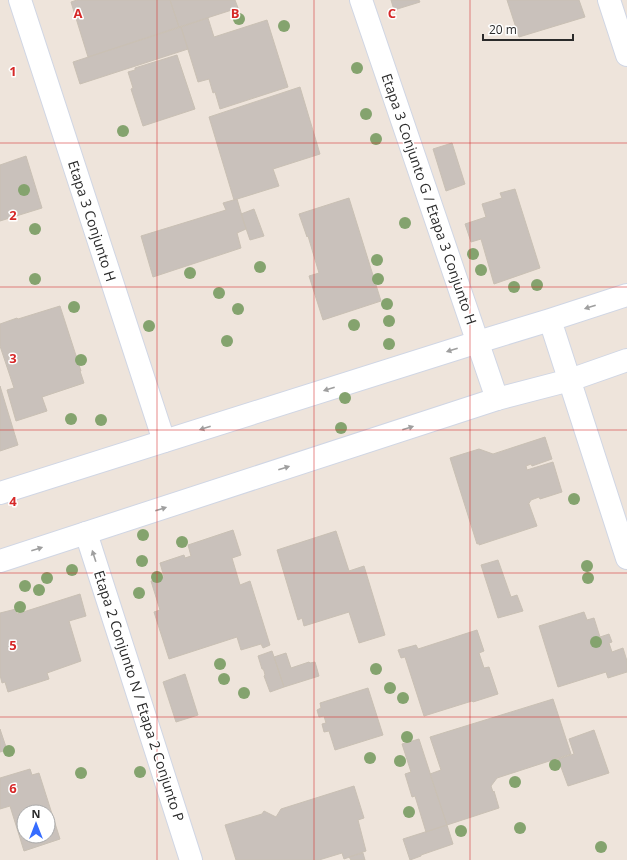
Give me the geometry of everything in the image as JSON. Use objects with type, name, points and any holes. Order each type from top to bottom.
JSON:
[{"type":"street","name":"Etapa 3 Conjunto H","points":[[20,0],[164,441]]},
{"type":"street","name":"Etapa 3 Conjunto G / Etapa 3 Conjunto H","points":[[361,0],[497,399]]},
{"type":"street","points":[[609,0],[627,55]]},
{"type":"street","points":[[0,493],[627,295]]},
{"type":"street","points":[[550,320],[627,558]]},
{"type":"street","points":[[0,561],[497,399],[570,380],[627,360]]},
{"type":"street","name":"Etapa 2 Conjunto N / Etapa 2 Conjunto P","points":[[86,533],[191,860]]},
{"type":"building","points":[[77,0],[170,0],[179,27],[88,57],[71,2]]},
{"type":"building","points":[[170,0],[235,0],[238,8],[179,27]]},
{"type":"building","points":[[391,0],[419,0],[420,2],[394,10]]},
{"type":"building","points":[[507,0],[579,0],[585,17],[519,37]]},
{"type":"building","points":[[208,18],[214,37],[267,20],[288,87],[220,109],[209,79],[198,82],[181,27]]},
{"type":"building","points":[[181,27],[188,49],[80,84],[73,62]]},
{"type":"building","points":[[177,55],[195,109],[143,126],[131,89],[133,88],[128,72],[135,70],[135,68]]},
{"type":"building","points":[[300,87],[320,154],[273,169],[279,186],[234,200],[209,117]]},
{"type":"building","points":[[452,143],[465,184],[446,191],[433,149]]},
{"type":"building","points":[[26,156],[42,208],[0,221],[0,165]]},
{"type":"building","points":[[515,189],[540,268],[494,284],[481,239],[471,242],[465,224],[486,217],[482,204],[502,198],[500,193]]},
{"type":"building","points":[[349,198],[381,301],[323,320],[309,276],[319,273],[308,236],[307,237],[299,214]]},
{"type":"building","points":[[237,199],[246,229],[237,233],[241,248],[153,277],[141,236],[226,210],[223,203]]},
{"type":"building","points":[[254,209],[264,236],[250,240],[241,214]]},
{"type":"building","points":[[60,306],[84,383],[42,397],[47,411],[16,421],[7,390],[14,388],[0,346],[0,324]]},
{"type":"building","points":[[0,386],[18,445],[0,451]]},
{"type":"building","points":[[545,437],[552,459],[532,466],[531,464],[526,466],[527,470],[553,462],[562,492],[540,499],[539,497],[531,500],[528,505],[529,504],[537,526],[479,545],[479,543],[477,544],[450,458],[479,449],[493,454]]},
{"type":"building","points":[[233,530],[241,555],[232,558],[240,585],[250,581],[270,645],[263,648],[261,644],[241,650],[237,637],[169,659],[154,612],[160,610],[151,581],[164,577],[160,563],[184,555],[185,558],[191,556],[188,545]]},
{"type":"building","points":[[336,531],[349,571],[364,566],[385,635],[359,643],[349,612],[304,626],[302,618],[298,620],[277,550]]},
{"type":"building","points":[[498,560],[511,597],[517,595],[523,611],[498,618],[481,565]]},
{"type":"building","points":[[80,594],[86,616],[69,621],[81,661],[47,673],[49,679],[8,692],[5,682],[2,683],[0,675],[0,613],[16,609],[17,614]]},
{"type":"building","points":[[584,612],[587,620],[594,618],[600,637],[609,634],[612,642],[609,643],[612,652],[623,648],[627,661],[627,672],[608,678],[606,672],[558,687],[539,626]]},
{"type":"building","points":[[477,630],[484,651],[479,653],[484,668],[489,667],[498,694],[424,716],[405,657],[401,658],[398,650],[416,645],[418,649]]},
{"type":"building","points":[[272,651],[284,687],[270,692],[258,656]]},
{"type":"building","points":[[286,653],[291,668],[309,662],[315,662],[319,676],[284,687],[274,657]]},
{"type":"building","points":[[185,674],[198,715],[176,722],[163,682]]},
{"type":"building","points":[[368,688],[383,735],[335,750],[329,731],[324,732],[322,724],[326,723],[324,716],[319,717],[317,710],[321,708],[320,703]]},
{"type":"building","points":[[553,699],[571,754],[497,778],[491,786],[499,808],[447,825],[430,774],[441,770],[430,737]]},
{"type":"building","points":[[0,729],[7,750],[0,752]]},
{"type":"building","points":[[594,730],[609,773],[568,786],[558,759],[574,754],[569,739]]},
{"type":"building","points":[[419,739],[447,825],[426,832],[415,796],[412,797],[405,774],[411,772],[402,744]]},
{"type":"building","points":[[30,769],[32,775],[39,773],[49,804],[16,804],[16,825],[10,806],[0,809],[0,778]]},
{"type":"building","points":[[354,786],[364,818],[358,820],[366,851],[344,859],[342,853],[319,860],[236,860],[225,825],[262,814],[264,811],[276,817],[281,809]]},
{"type":"building","points":[[447,825],[453,844],[410,860],[403,839]]},
{"type":"building","points":[[56,826],[60,839],[56,840]]},
{"type":"building","points":[[22,844],[45,844],[24,851]]},
{"type":"building","points":[[363,853],[365,860],[351,860],[349,857]]}]
